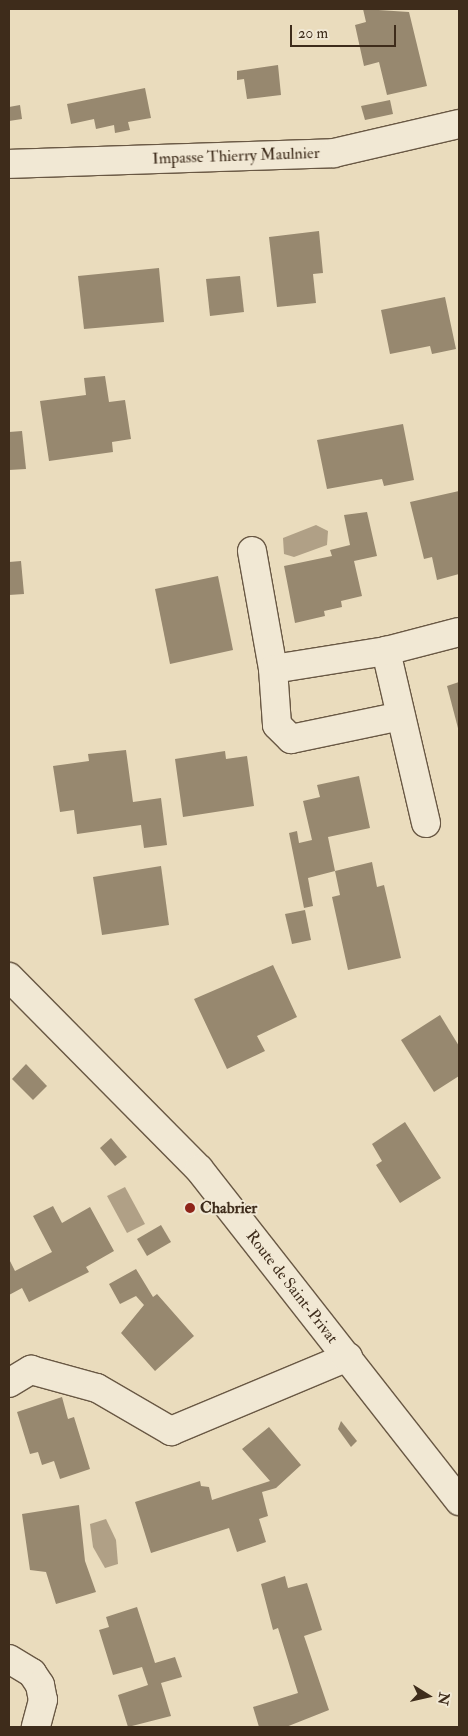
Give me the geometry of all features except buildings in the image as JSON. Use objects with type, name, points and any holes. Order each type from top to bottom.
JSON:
[{"type":"street","name":"Impasse Thierry Maulnier","points":[[9,164],[334,153],[459,124]]},
{"type":"street","points":[[252,551],[274,669],[277,725],[291,739],[401,716]]},
{"type":"street","points":[[274,669],[386,651],[459,632]]},
{"type":"street","points":[[386,651],[426,823]]},
{"type":"street","name":"Route de Saint-Privat","points":[[9,977],[199,1170],[459,1501]]},
{"type":"street","points":[[9,1383],[32,1370],[97,1388],[171,1431],[348,1358]]},
{"type":"street","points":[[9,1659],[32,1673],[40,1686],[43,1700],[36,1727]]},
{"type":"shaded area","points":[[316,525],[328,531],[327,545],[294,557],[284,554],[283,538]]},
{"type":"shaded area","points":[[125,1187],[145,1224],[127,1233],[107,1196]]},
{"type":"shaded area","points":[[106,1519],[116,1540],[118,1564],[105,1568],[93,1547],[90,1524]]},
{"type":"place","name":"Chabrier","points":[[190,1208]]}]
